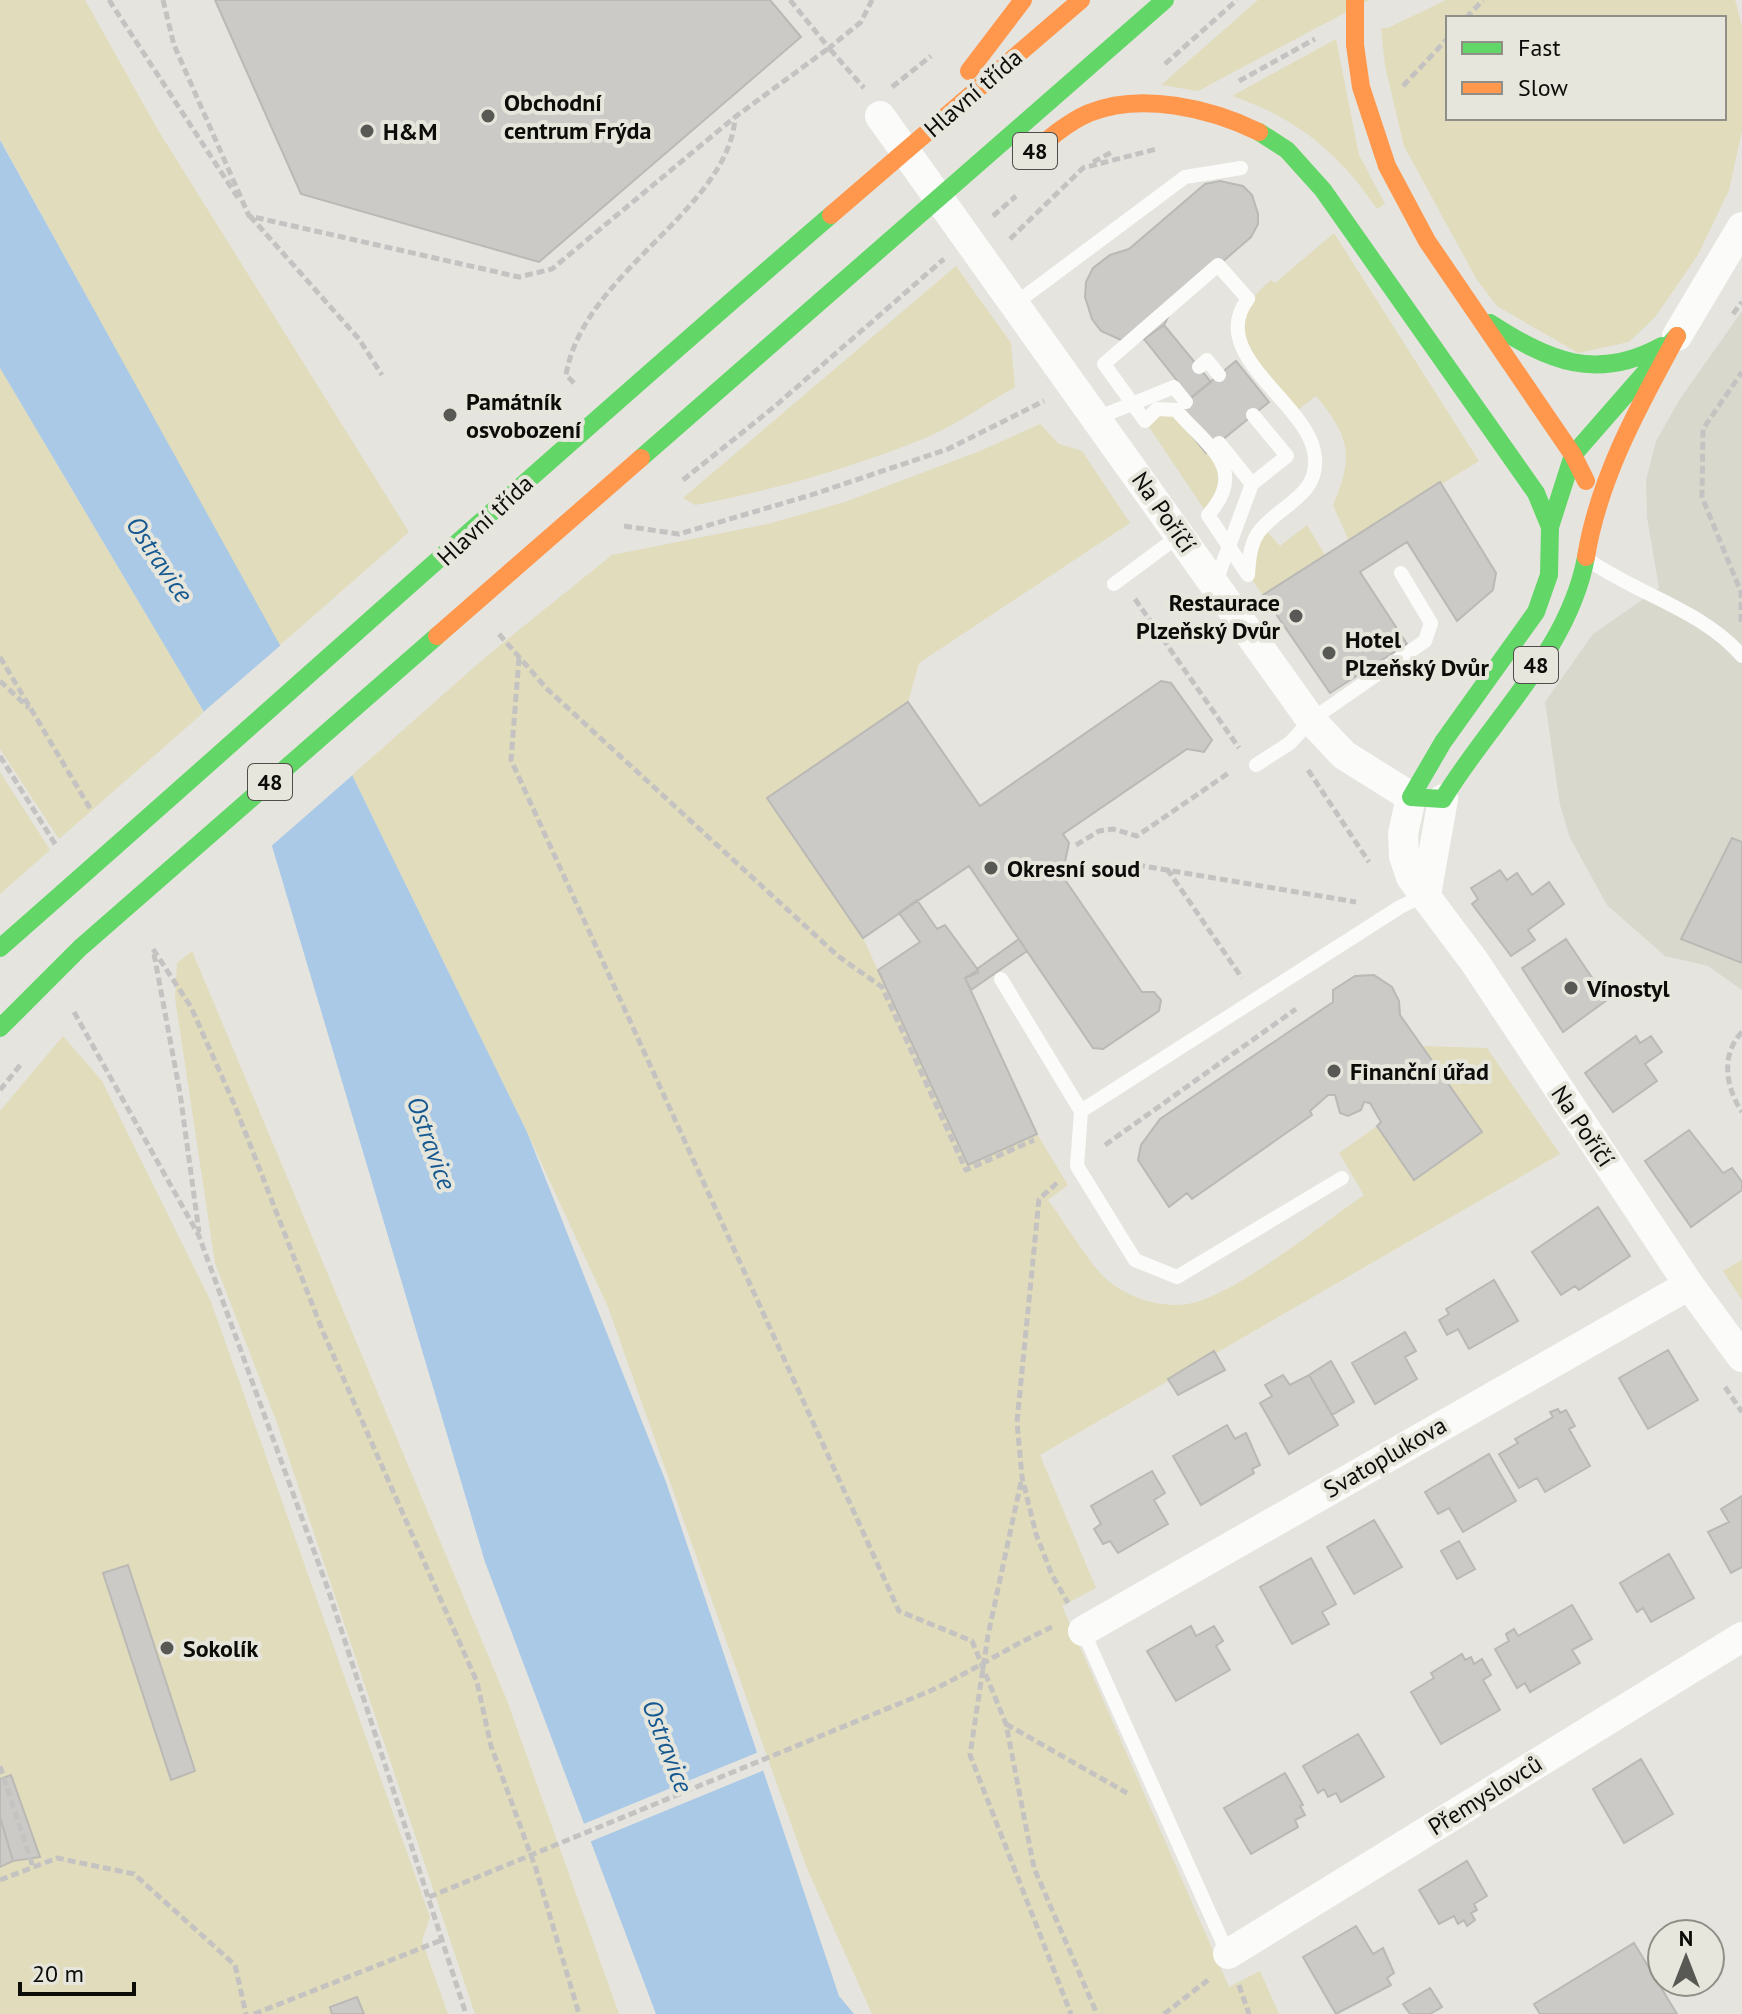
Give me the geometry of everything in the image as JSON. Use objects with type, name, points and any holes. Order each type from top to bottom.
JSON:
[{"type":"main road","name":"48","points":[[590,414],[979,62],[1023,0]]},
{"type":"main road","name":"Hlavní třída","points":[[0,948],[434,567],[590,414],[1081,0]]},
{"type":"main road","name":"48","points":[[0,1028],[80,948],[460,616],[636,473],[1165,0]]},
{"type":"main road","name":"48","points":[[1355,0],[1357,73],[1374,141],[1408,211],[1573,455],[1585,480],[1594,514]]},
{"type":"main road","name":"48","points":[[1018,165],[1074,120],[1125,104],[1180,109],[1254,131],[1286,149],[1314,180],[1536,493],[1550,527],[1549,575],[1536,612],[1443,742],[1411,797]]},
{"type":"main road","points":[[934,239],[970,207]]},
{"type":"main road","name":"48","points":[[1475,311],[1538,353],[1585,368],[1637,361],[1677,336]]},
{"type":"main road","name":"48","points":[[1443,799],[1461,766],[1546,651],[1572,605],[1587,559],[1594,514],[1630,422],[1677,336]]},
{"type":"main road","points":[[1550,527],[1573,455],[1677,336]]},
{"type":"main road","points":[[1502,445],[1543,456],[1573,455],[1630,422]]},
{"type":"main road","name":"48","points":[[636,473],[667,461]]},
{"type":"main road","points":[[1411,797],[1443,799]]},
{"type":"street","name":"Na Poříčí","points":[[880,116],[1311,720],[1344,755],[1411,797],[1403,834],[1404,856],[1411,877],[1689,1285],[1742,1357]]},
{"type":"street","points":[[1677,336],[1705,295],[1742,227]]},
{"type":"street","points":[[1426,895],[1443,799]]},
{"type":"street","name":"Svatoplukova","points":[[1072,1620],[1689,1285]]},
{"type":"street","name":"Přemyslovců","points":[[1228,1954],[1742,1637]]},
{"type":"lane","points":[[1016,303],[1185,177],[1241,168]]},
{"type":"lane","points":[[1218,265],[1248,299],[1238,320],[1236,335],[1243,351],[1294,413],[1314,448],[1316,462],[1305,493],[1256,536],[1248,575],[1208,515],[1224,497],[1228,486],[1227,474],[1220,461],[1176,410],[1157,409],[1145,421],[1132,404],[1104,364],[1218,265]]},
{"type":"lane","points":[[1199,367],[1207,360],[1219,375]]},
{"type":"lane","points":[[1097,418],[1176,385],[1186,402]]},
{"type":"lane","points":[[1215,585],[1252,484],[1287,456],[1253,415]]},
{"type":"lane","points":[[1219,443],[1252,484]]},
{"type":"lane","points":[[1550,527],[1614,578],[1703,622],[1742,655]]},
{"type":"lane","points":[[1117,582],[1180,535]]},
{"type":"lane","points":[[1256,765],[1290,743],[1311,720],[1425,641],[1431,623],[1401,573]]},
{"type":"lane","points":[[1081,1111],[1387,916],[1426,895]]},
{"type":"lane","points":[[1001,979],[1081,1111],[1077,1166],[1135,1260],[1177,1277],[1342,1178]]},
{"type":"lane","points":[[1072,1620],[1228,1954]]},
{"type":"path","points":[[109,0],[249,216],[359,339],[382,375]]},
{"type":"path","points":[[163,0],[174,45],[249,216]]},
{"type":"path","points":[[790,0],[875,100],[880,116]]},
{"type":"path","points":[[249,216],[519,277],[552,269],[735,117],[861,22],[872,0]]},
{"type":"path","points":[[1468,16],[1483,0]]},
{"type":"path","points":[[580,388],[566,375],[570,353],[593,310],[723,164],[735,117]]},
{"type":"path","points":[[1725,326],[1742,302]]},
{"type":"path","points":[[1742,372],[1703,429],[1702,497],[1741,592],[1742,655]]},
{"type":"path","points":[[623,526],[679,534],[811,495],[948,449],[1049,399],[1072,383]]},
{"type":"path","points":[[1117,582],[1243,753]]},
{"type":"path","points":[[495,630],[547,689],[838,956],[882,987],[966,1170],[1034,1140]]},
{"type":"path","points":[[0,657],[91,810]]},
{"type":"path","points":[[519,658],[511,760],[899,1611],[972,1641],[1006,1724],[1034,1868],[1097,2014]]},
{"type":"path","points":[[0,681],[35,714]]},
{"type":"path","points":[[0,756],[62,855]]},
{"type":"path","points":[[1076,845],[1099,831],[1113,829],[1137,836],[1230,772]]},
{"type":"path","points":[[1137,865],[1356,902],[1364,896]]},
{"type":"path","points":[[1166,868],[1242,978]]},
{"type":"path","points":[[199,1236],[180,1093],[153,949],[191,1007],[216,1063],[323,1332],[477,1682],[491,1746],[536,1869],[579,2014]]},
{"type":"path","points":[[429,1897],[930,1691],[983,1666],[1009,1646],[1072,1620],[1036,1534],[1022,1477],[1017,1422],[1039,1199],[1077,1166],[1300,1005]]},
{"type":"path","points":[[71,1008],[199,1236],[329,1592],[466,2014]]},
{"type":"path","points":[[1742,1032],[1728,1058],[1729,1092],[1742,1112]]},
{"type":"path","points":[[1022,1477],[983,1666],[970,1755],[1071,2014]]},
{"type":"path","points":[[1006,1724],[1163,1814]]},
{"type":"path","points":[[0,1766],[33,1867]]},
{"type":"path","points":[[0,1880],[57,1858],[134,1874],[235,1965],[246,2014]]},
{"type":"path","points":[[254,2014],[442,1940]]},
{"type":"path","points":[[1164,2014],[1214,1975],[1228,1954]]},
{"type":"shaded area","points":[[0,0],[85,0],[158,130],[409,532],[279,646],[0,139]]},
{"type":"shaded area","points":[[1258,0],[1369,0],[1198,91],[1161,85]]},
{"type":"shaded area","points":[[1446,0],[1735,0],[1742,26],[1742,131],[1729,190],[1698,255],[1655,317],[1629,342],[1578,353],[1497,306],[1477,280],[1404,146],[1385,66],[1381,28],[1388,28]]},
{"type":"shaded area","points":[[1336,39],[1359,155],[1385,204],[1377,209],[1348,171],[1315,140],[1276,115],[1232,96]]},
{"type":"shaded area","points":[[1334,233],[1479,461],[1349,541],[1333,505],[1346,460],[1342,436],[1336,423],[1316,396],[1294,413],[1252,364],[1240,333],[1242,317],[1252,299],[1271,280],[1275,283]]},
{"type":"shaded area","points":[[956,266],[1011,343],[1015,387],[941,431],[873,458],[725,499],[695,505],[683,498]]},
{"type":"shaded area","points":[[1742,311],[1742,990],[1708,966],[1665,956],[1607,905],[1570,838],[1560,805],[1545,702],[1593,634],[1659,588],[1647,517],[1646,480],[1656,441],[1680,399]]},
{"type":"shaded area","points":[[0,368],[204,712],[59,839],[0,749]]},
{"type":"shaded area","points":[[1165,407],[1227,474],[1208,515],[1145,421]]},
{"type":"shaded area","points":[[1040,424],[1059,444],[1082,451],[1130,523],[919,663],[908,702],[767,798],[863,938],[968,1164],[1037,1134],[1068,1185],[1048,1200],[1102,1275],[1121,1290],[1144,1300],[1181,1305],[1233,1286],[1364,1195],[1339,1153],[1377,1126],[1414,1179],[1482,1133],[1422,1046],[1487,1048],[1560,1154],[1040,1455],[1096,1588],[1062,1606],[1229,1987],[1260,1971],[1279,2014],[872,2014],[806,1866],[608,1307],[527,1132],[352,775],[488,655],[612,555],[768,524],[845,502],[980,451]]},
{"type":"shaded area","points":[[1307,525],[1325,555],[1263,595],[1248,575],[1263,527],[1280,546]]},
{"type":"shaded area","points":[[0,772],[50,850],[0,894]]},
{"type":"shaded area","points":[[192,951],[506,1698],[619,2014],[475,2014],[277,1423],[215,1263],[175,998],[177,963]]},
{"type":"shaded area","name":"Sokolík","points":[[63,1036],[102,1081],[211,1302],[430,1917],[422,1941],[448,2014],[0,2014],[0,1111]]},
{"type":"shaded area","points":[[1742,1260],[1742,1300],[1723,1271]]},
{"type":"water","name":"Ostravice","points":[[0,140],[352,775],[527,1132],[666,1482],[839,1996],[854,2014],[656,2014],[485,1562],[272,846],[204,712],[0,368]]},
{"type":"pier","points":[[282,644],[355,773],[268,849],[201,714]]},
{"type":"pier","points":[[761,1751],[767,1769],[587,1843],[581,1825]]},
{"type":"building","name":"Obchodní centrum Frýda","points":[[215,0],[770,0],[801,37],[539,262],[301,194]]},
{"type":"building","points":[[1220,181],[1243,186],[1252,195],[1258,224],[1251,237],[1175,303],[1164,325],[1144,339],[1121,340],[1101,331],[1092,319],[1085,297],[1086,282],[1093,268],[1110,255],[1129,249],[1205,184]]},
{"type":"building","points":[[1164,325],[1211,382],[1191,398],[1144,339]]},
{"type":"building","points":[[1236,361],[1269,402],[1206,453],[1173,412]]},
{"type":"building","points":[[1440,482],[1496,573],[1493,590],[1457,621],[1407,542],[1360,572],[1407,644],[1330,693],[1263,595]]},
{"type":"building","points":[[1161,681],[1171,683],[1212,740],[1204,752],[1187,749],[1063,834],[1069,843],[1065,862],[1057,868],[1142,992],[1154,992],[1161,1000],[1159,1011],[1103,1049],[1093,1048],[969,866],[863,938],[767,798],[908,702],[980,806]]},
{"type":"building","points":[[1732,838],[1742,842],[1742,963],[1681,939]]},
{"type":"building","points":[[1500,870],[1507,880],[1517,873],[1532,895],[1549,882],[1564,904],[1528,930],[1535,940],[1511,956],[1472,904],[1478,899],[1471,888]]},
{"type":"building","points":[[917,900],[937,929],[945,925],[978,970],[965,978],[1037,1134],[968,1165],[878,970],[920,942],[899,913]]},
{"type":"building","points":[[1019,939],[1027,951],[971,990],[965,978],[978,973],[977,969]]},
{"type":"building","points":[[1566,939],[1607,1000],[1563,1032],[1522,968]]},
{"type":"building","name":"Finanční úřad","points":[[1374,975],[1392,987],[1399,1001],[1400,1015],[1482,1132],[1414,1180],[1377,1126],[1381,1122],[1370,1103],[1364,1102],[1361,1110],[1348,1116],[1340,1113],[1335,1095],[1328,1095],[1310,1111],[1312,1115],[1192,1199],[1187,1193],[1169,1207],[1138,1160],[1141,1145],[1160,1119],[1333,1002],[1333,990],[1355,976]]},
{"type":"building","points":[[1636,1036],[1640,1043],[1651,1036],[1662,1052],[1645,1064],[1657,1081],[1613,1112],[1585,1073]]},
{"type":"building","points":[[1689,1130],[1723,1173],[1732,1168],[1742,1182],[1742,1190],[1691,1227],[1645,1161]]},
{"type":"building","points":[[1598,1207],[1630,1256],[1579,1290],[1575,1286],[1561,1295],[1532,1252]]},
{"type":"building","points":[[1494,1280],[1518,1321],[1469,1349],[1458,1329],[1447,1335],[1439,1320],[1449,1314],[1446,1309]]},
{"type":"building","points":[[1405,1332],[1416,1351],[1405,1357],[1417,1379],[1375,1404],[1352,1363]]},
{"type":"building","points":[[1668,1350],[1698,1400],[1648,1429],[1619,1378]]},
{"type":"building","points":[[1214,1351],[1225,1370],[1178,1395],[1168,1379]]},
{"type":"building","points":[[1331,1361],[1354,1402],[1332,1415],[1309,1375]]},
{"type":"building","points":[[1283,1375],[1290,1385],[1309,1375],[1338,1425],[1289,1454],[1260,1403],[1272,1396],[1265,1385]]},
{"type":"building","points":[[1558,1409],[1560,1413],[1566,1410],[1575,1426],[1569,1429],[1590,1466],[1545,1492],[1537,1478],[1519,1488],[1499,1454],[1518,1443],[1515,1439],[1553,1417],[1550,1412]]},
{"type":"building","points":[[1227,1425],[1235,1439],[1246,1433],[1260,1465],[1252,1469],[1254,1473],[1201,1505],[1173,1456]]},
{"type":"building","points":[[1489,1454],[1516,1501],[1463,1532],[1449,1508],[1438,1514],[1425,1492]]},
{"type":"building","points":[[1152,1471],[1165,1493],[1154,1500],[1168,1524],[1118,1553],[1110,1541],[1103,1544],[1094,1529],[1101,1524],[1091,1506]]},
{"type":"building","points":[[1742,1496],[1742,1567],[1731,1573],[1708,1532],[1729,1522],[1721,1509]]},
{"type":"building","points":[[1374,1520],[1402,1567],[1354,1594],[1327,1547]]},
{"type":"building","points":[[1459,1541],[1475,1569],[1457,1579],[1441,1551]]},
{"type":"building","points":[[1669,1554],[1694,1598],[1651,1622],[1643,1608],[1637,1612],[1620,1583]]},
{"type":"building","points":[[1311,1558],[1336,1604],[1322,1612],[1329,1624],[1292,1644],[1260,1587]]},
{"type":"building","points":[[128,1565],[195,1771],[171,1780],[103,1573]]},
{"type":"building","points":[[1572,1605],[1592,1639],[1572,1650],[1580,1663],[1530,1692],[1525,1683],[1517,1688],[1495,1649],[1509,1641],[1506,1634],[1514,1629],[1518,1636]]},
{"type":"building","points":[[1191,1626],[1196,1636],[1214,1626],[1223,1641],[1216,1646],[1230,1670],[1176,1701],[1147,1651]]},
{"type":"building","points":[[1462,1654],[1465,1660],[1471,1657],[1474,1664],[1482,1659],[1491,1675],[1483,1680],[1500,1710],[1441,1744],[1411,1692],[1434,1678],[1431,1673]]},
{"type":"building","points":[[1358,1734],[1384,1777],[1341,1802],[1336,1793],[1328,1797],[1324,1789],[1318,1793],[1303,1766]]},
{"type":"building","points":[[1641,1759],[1673,1814],[1624,1843],[1593,1789]]},
{"type":"building","points":[[1285,1773],[1303,1805],[1300,1806],[1305,1815],[1295,1820],[1298,1827],[1251,1854],[1224,1808]]},
{"type":"building","points":[[11,1775],[40,1857],[13,1861],[0,1817],[0,1779]]},
{"type":"building","points":[[0,1817],[13,1861],[0,1867]]},
{"type":"building","points":[[1467,1861],[1487,1896],[1474,1904],[1477,1910],[1471,1913],[1475,1920],[1467,1926],[1464,1920],[1458,1924],[1454,1916],[1439,1924],[1419,1890]]},
{"type":"building","points":[[1356,1926],[1373,1954],[1383,1948],[1394,1973],[1387,1978],[1391,1985],[1336,2014],[1303,1957]]},
{"type":"building","points":[[1634,1943],[1646,1963],[1646,1998],[1667,1998],[1677,2014],[1540,2014],[1534,2004]]},
{"type":"building","points":[[1430,1988],[1442,2007],[1430,2014],[1410,2014],[1403,2004]]},
{"type":"building","points":[[357,1997],[364,2014],[332,2014],[330,2007]]},
{"type":"traffic: fast","points":[[641,458],[1165,0]]},
{"type":"traffic: fast","points":[[1259,132],[1287,150],[1323,190],[1536,493],[1550,527]]},
{"type":"traffic: fast","points":[[0,948],[831,215]]},
{"type":"traffic: fast","points":[[1490,323],[1532,348],[1573,362],[1594,365],[1638,357],[1662,346]]},
{"type":"traffic: fast","points":[[1586,557],[1577,591],[1546,654],[1443,799],[1411,797],[1443,742],[1536,612],[1549,575],[1550,527],[1573,455],[1677,336]]},
{"type":"traffic: fast","points":[[0,1028],[80,948],[437,636]]},
{"type":"traffic: slow","points":[[969,71],[1023,0]]},
{"type":"traffic: slow","points":[[831,215],[1081,0]]},
{"type":"traffic: slow","points":[[1355,0],[1355,45],[1361,87],[1387,166],[1427,241],[1573,455],[1586,481]]},
{"type":"traffic: slow","points":[[1028,157],[1081,117],[1109,107],[1131,104],[1153,103],[1197,110],[1259,132]]},
{"type":"traffic: slow","points":[[1586,557],[1610,470],[1677,336]]},
{"type":"traffic: slow","points":[[437,636],[641,458]]},
{"type":"place","name":"Obchodní centrum Frýda","points":[[488,116]]},
{"type":"place","name":"H&M","points":[[367,131]]},
{"type":"place","name":"Památník osvobození","points":[[450,415]]},
{"type":"place","name":"Restaurace Plzeňský Dvůr","points":[[1296,616]]},
{"type":"place","name":"Hotel Plzeňský Dvůr","points":[[1329,653]]},
{"type":"place","name":"Okresní soud","points":[[991,868]]},
{"type":"place","name":"Vínostyl","points":[[1571,988]]},
{"type":"place","name":"Finanční úřad","points":[[1334,1071]]},
{"type":"place","name":"Sokolík","points":[[167,1648]]}]
